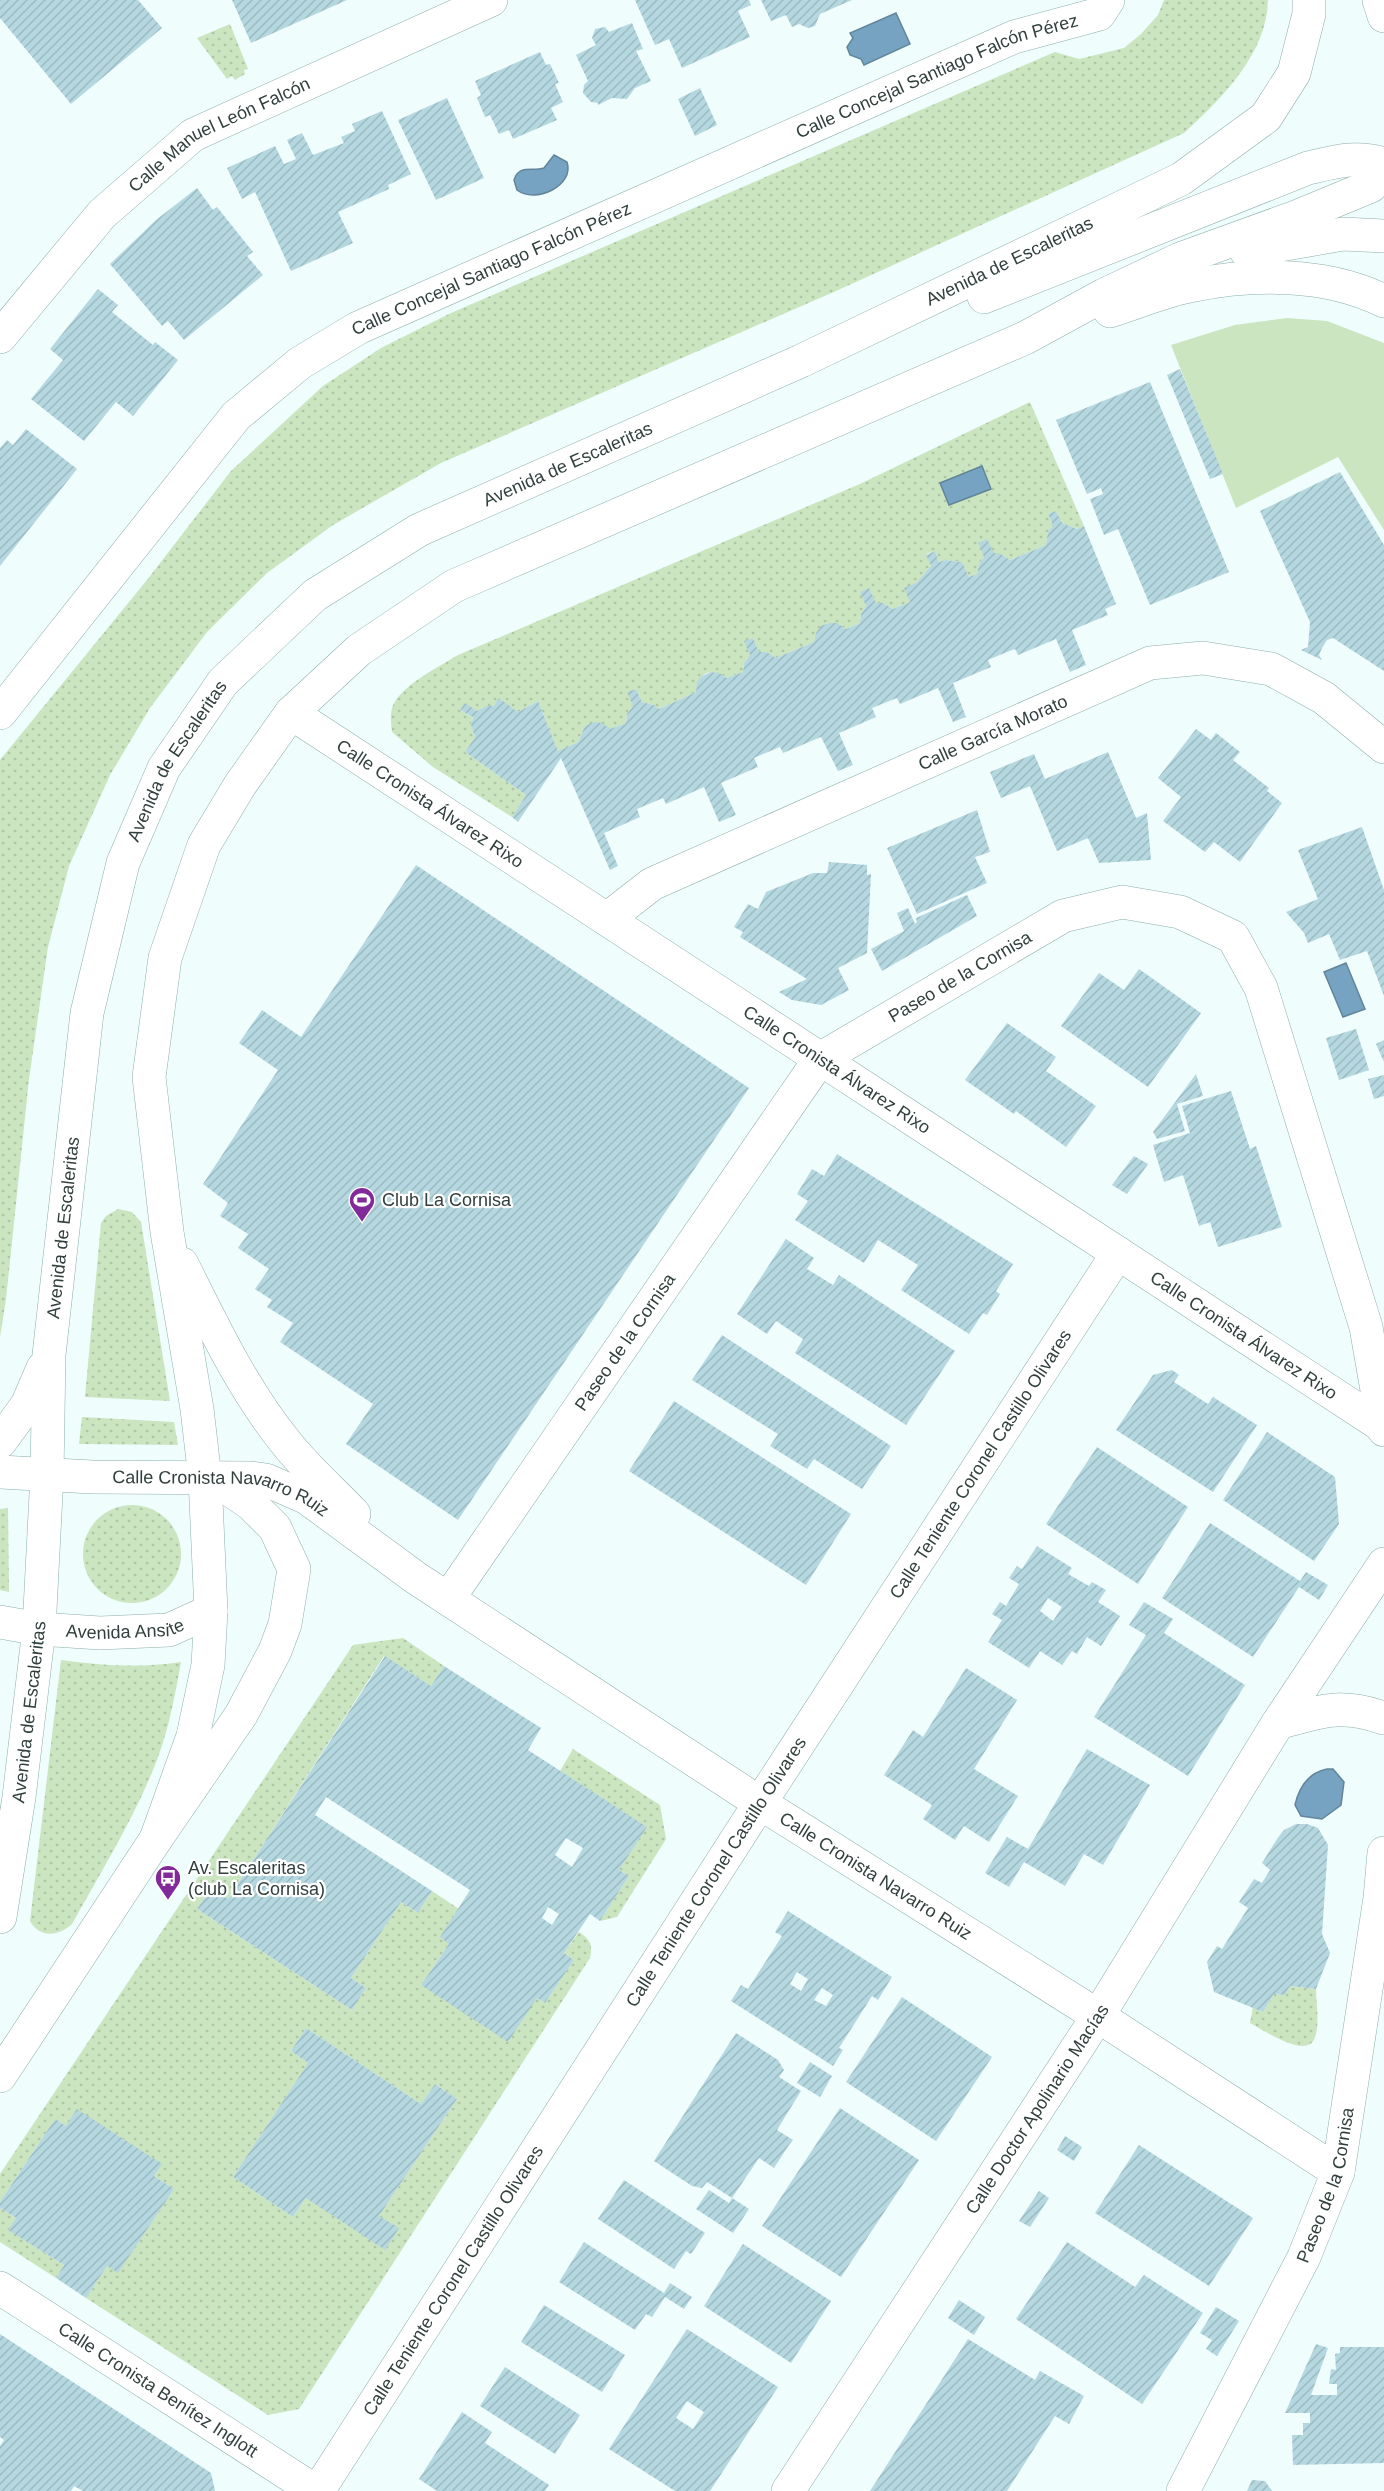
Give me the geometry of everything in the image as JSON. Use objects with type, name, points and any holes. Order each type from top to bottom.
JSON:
[{"type":"street","name":"Calle Manuel León Falcón","points":[[0,337],[102,214],[193,135],[491,0]]},
{"type":"street","name":"Calle Concejal Santiago Falcón Pérez","points":[[0,713],[236,416],[300,363],[358,328],[1014,38],[1099,14],[1108,0]]},
{"type":"street","name":"Avenida de Escaleritas","points":[[0,1917],[19,1797],[39,1629],[47,1475],[49,1355],[87,1013],[123,863],[164,768],[223,682],[315,595],[419,530],[801,361],[1181,179],[1266,117],[1294,73],[1309,14],[1309,0]]},
{"type":"street","points":[[1379,0],[1384,16]]},
{"type":"street","points":[[801,361],[939,315],[1308,168],[1347,159],[1370,159],[1384,164]]},
{"type":"street","points":[[156,1839],[193,1736],[208,1665],[211,1611],[204,1478],[197,1409],[167,1233],[150,1077],[165,958],[204,844],[240,785],[291,712],[359,650],[454,586],[1025,338],[1104,294],[1180,259],[1296,217],[1371,186],[1384,171]]},
{"type":"street","points":[[1104,294],[1178,273],[1237,252],[1343,234],[1384,236]]},
{"type":"street","points":[[1025,338],[1188,286],[1260,276],[1322,282],[1364,292],[1384,301]]},
{"type":"street","name":"Calle García Morato","points":[[607,919],[652,884],[1150,663],[1203,658],[1271,669],[1324,698],[1384,747]]},
{"type":"street","name":"Calle Cronista Álvarez Rixo","points":[[291,712],[1384,1429]]},
{"type":"street","name":"Paseo de la Cornisa","points":[[448,1599],[820,1059],[1063,916],[1122,902],[1180,912],[1233,937],[1261,988],[1363,1315],[1384,1429]]},
{"type":"street","name":"Calle Cronista Navarro Ruiz","points":[[167,1233],[224,1348],[269,1420],[288,1445],[416,1578]]},
{"type":"street","name":"Calle Teniente Coronel Castillo Olivares","points":[[316,2491],[1118,1253]]},
{"type":"street","points":[[0,1442],[27,1405],[49,1355]]},
{"type":"street","name":"Calle Cronista Navarro Ruiz","points":[[0,1472],[266,1480],[307,1498],[416,1578],[760,1803],[1098,2016],[1338,2172]]},
{"type":"street","points":[[0,2076],[156,1839],[242,1715],[275,1651],[285,1624],[294,1569],[275,1528],[260,1513],[226,1487],[204,1478]]},
{"type":"street","name":"Calle Doctor Apolinario Macías","points":[[788,2491],[1098,2016],[1278,1723],[1384,1564]]},
{"type":"street","name":"Avenida Ansite","points":[[0,1622],[39,1629],[100,1633],[169,1630],[211,1611]]},
{"type":"street","points":[[1278,1723],[1339,1708],[1366,1712],[1384,1718]]},
{"type":"street","points":[[0,1764],[19,1797]]},
{"type":"street","name":"Paseo de la Cornisa","points":[[1183,2491],[1304,2257],[1338,2172],[1380,1898],[1384,1853]]},
{"type":"street","name":"Calle Cronista Benítez Inglott","points":[[0,2288],[316,2491]]},
{"type":"green space","points":[[1164,0],[1268,0],[1266,20],[1251,57],[1227,90],[1184,133],[836,291],[441,463],[333,525],[267,573],[207,632],[150,708],[110,775],[69,866],[48,947],[29,1079],[0,1337],[0,760],[147,580],[231,471],[323,386],[381,348],[451,313],[1055,52],[1079,59],[1124,48],[1158,15]]},
{"type":"green space","points":[[230,24],[248,69],[244,70],[245,74],[235,80],[232,76],[227,79],[197,38]]},
{"type":"green space","points":[[1287,318],[1327,321],[1384,343],[1384,530],[1338,457],[1236,508],[1171,345],[1235,325]]},
{"type":"green space","points":[[1030,402],[1084,526],[1077,529],[1062,523],[1056,511],[1048,514],[1053,526],[1048,531],[1046,545],[1010,560],[1001,554],[984,557],[979,564],[977,574],[969,577],[962,562],[946,560],[939,562],[935,551],[926,554],[931,566],[916,583],[910,602],[893,609],[883,603],[876,603],[869,589],[861,592],[866,606],[861,614],[860,623],[846,629],[834,624],[825,624],[818,630],[814,642],[776,658],[767,652],[759,652],[753,638],[745,641],[750,655],[744,663],[743,672],[727,678],[711,672],[706,673],[697,685],[696,692],[659,709],[642,702],[636,689],[628,692],[633,706],[627,714],[626,723],[610,729],[598,723],[585,726],[578,742],[558,751],[538,701],[518,712],[499,699],[494,706],[486,706],[477,711],[465,704],[460,710],[473,717],[471,725],[475,737],[465,752],[526,795],[512,817],[433,767],[392,732],[392,708],[396,700],[420,678],[458,655],[860,484]]},
{"type":"green space","points":[[118,1209],[132,1212],[141,1222],[170,1401],[85,1397],[101,1223],[106,1216]]},
{"type":"green space","points":[[82,1417],[174,1422],[178,1445],[79,1444]]},
{"type":"green space","points":[[132,1505],[151,1509],[167,1519],[177,1535],[181,1554],[177,1573],[167,1589],[151,1599],[132,1603],[113,1599],[97,1589],[87,1573],[83,1554],[87,1535],[97,1519],[113,1509]]},
{"type":"green space","points":[[8,1508],[9,1592],[0,1590],[0,1509]]},
{"type":"green space","points":[[403,1638],[444,1666],[431,1686],[384,1656],[228,1899],[211,1888],[197,1909],[352,2010],[366,1988],[351,1978],[401,1902],[418,1913],[432,1891],[459,1909],[449,1944],[421,1985],[537,1998],[545,2003],[574,1960],[564,1953],[579,1932],[590,1943],[591,1953],[590,1958],[299,2409],[268,2415],[86,2298],[107,2266],[118,2272],[174,2189],[154,2176],[161,2164],[66,2126],[55,2119],[0,2202],[0,2174],[353,1645]],"holes":[[[306,2028],[421,2104],[435,2084],[457,2099],[379,2216],[399,2229],[306,2198],[293,2217],[233,2177],[308,2063],[291,2051]]]},
{"type":"green space","points":[[61,1660],[121,1666],[181,1662],[165,1736],[139,1802],[72,1924],[61,1931],[50,1934],[39,1931],[30,1921]]},
{"type":"green space","points":[[573,1749],[660,1805],[666,1839],[617,1917],[600,1921],[629,1876],[619,1870],[646,1827],[560,1771]]},
{"type":"green space","points":[[1290,1986],[1316,1989],[1318,2020],[1315,2037],[1311,2044],[1304,2046],[1285,2042],[1250,2023],[1253,2007],[1263,2012],[1274,1994],[1285,1995]]},
{"type":"green space","points":[[0,2208],[16,2218],[9,2230],[64,2265],[56,2278],[0,2242]]},
{"type":"water","points":[[896,13],[910,44],[864,65],[861,59],[850,55],[847,47],[853,38],[850,33]]},
{"type":"water","points":[[554,155],[567,162],[568,171],[559,185],[543,194],[525,194],[517,190],[514,180],[519,172],[544,168]]},
{"type":"water","points":[[982,466],[991,489],[949,505],[940,483]]},
{"type":"water","points":[[1346,963],[1365,1009],[1343,1017],[1324,972]]},
{"type":"water","points":[[1327,1769],[1333,1769],[1344,1782],[1341,1805],[1322,1819],[1301,1816],[1295,1805],[1299,1792],[1310,1777]]},
{"type":"building","points":[[0,0],[138,0],[162,28],[71,104],[0,18]]},
{"type":"building","points":[[232,0],[347,0],[251,43]]},
{"type":"building","points":[[635,0],[749,0],[751,5],[738,11],[750,37],[682,68],[669,39],[655,45]]},
{"type":"building","points":[[761,0],[852,0],[820,14],[815,26],[808,28],[799,24],[792,27],[786,15],[771,21]]},
{"type":"building","points":[[632,23],[643,49],[636,51],[651,81],[635,88],[627,99],[612,98],[598,105],[598,103],[591,102],[583,93],[584,85],[588,81],[576,55],[596,45],[592,38],[595,29],[605,27],[609,32]]},
{"type":"building","points":[[540,52],[546,65],[550,64],[559,83],[555,84],[563,102],[551,108],[557,120],[513,139],[509,130],[499,134],[490,115],[485,117],[477,98],[481,95],[475,81]]},
{"type":"building","points":[[700,88],[717,125],[695,136],[678,99]]},
{"type":"building","points":[[447,98],[484,178],[436,200],[398,120]]},
{"type":"building","points":[[382,111],[411,174],[388,185],[389,189],[338,212],[353,243],[291,271],[255,192],[242,199],[227,168],[275,146],[284,164],[296,159],[287,140],[302,133],[313,155],[344,143],[341,137],[355,131],[352,124]]},
{"type":"building","points":[[197,188],[213,210],[217,207],[253,252],[247,256],[263,275],[184,340],[168,321],[162,326],[110,264],[156,220]]},
{"type":"building","points":[[98,289],[118,305],[112,312],[153,345],[155,342],[178,360],[133,416],[116,402],[84,441],[31,399],[63,360],[50,349]]},
{"type":"building","points":[[1180,369],[1223,474],[1210,479],[1167,375]]},
{"type":"building","points":[[1150,382],[1229,572],[1150,605],[1118,529],[1104,535],[1090,499],[1103,494],[1101,488],[1087,494],[1056,420]]},
{"type":"building","points":[[26,429],[77,469],[0,566],[0,448],[7,440],[13,445]]},
{"type":"building","points":[[1340,472],[1384,545],[1384,671],[1333,638],[1327,640],[1322,648],[1319,655],[1322,660],[1301,650],[1308,647],[1310,622],[1260,511]]},
{"type":"building","points":[[1056,511],[1062,523],[1077,529],[1084,526],[1116,604],[1105,609],[1108,615],[1072,630],[1086,665],[1070,672],[1056,639],[1018,655],[1015,649],[1002,654],[988,660],[991,667],[953,683],[966,717],[953,722],[938,688],[900,704],[897,698],[872,708],[876,717],[839,733],[853,765],[838,771],[821,737],[783,753],[780,747],[754,758],[758,767],[721,783],[736,815],[719,822],[704,787],[666,804],[663,798],[637,809],[640,817],[604,833],[618,866],[610,870],[561,758],[518,822],[512,817],[526,795],[465,752],[475,737],[471,725],[473,717],[460,710],[465,703],[477,711],[486,706],[494,706],[499,698],[518,712],[538,701],[558,751],[578,742],[585,726],[594,722],[602,723],[610,729],[626,723],[627,714],[633,706],[627,692],[636,689],[642,702],[659,709],[696,692],[697,682],[702,676],[711,672],[719,673],[727,678],[743,672],[744,663],[750,655],[744,641],[753,638],[759,652],[767,652],[776,658],[814,642],[821,626],[837,623],[846,629],[860,623],[861,614],[866,606],[860,592],[869,588],[876,603],[883,603],[893,609],[910,602],[904,588],[916,583],[931,566],[926,555],[935,551],[939,562],[946,560],[962,562],[969,577],[977,574],[979,564],[984,557],[978,543],[987,539],[994,553],[1001,554],[1010,560],[1046,545],[1048,531],[1053,526],[1048,514]]},
{"type":"building","points":[[1196,729],[1211,740],[1216,733],[1240,752],[1233,760],[1269,788],[1267,791],[1282,803],[1240,862],[1214,842],[1205,852],[1163,821],[1181,797],[1158,778]]},
{"type":"building","points":[[1108,752],[1136,818],[1147,813],[1151,860],[1099,863],[1088,838],[1057,851],[1030,786],[1001,798],[990,772],[1034,754],[1045,779]]},
{"type":"building","points":[[977,810],[990,852],[975,857],[987,883],[917,914],[887,848]]},
{"type":"building","points":[[1362,827],[1384,890],[1384,996],[1367,951],[1340,960],[1329,934],[1308,943],[1304,933],[1286,912],[1318,899],[1298,850]]},
{"type":"building","points":[[829,862],[867,865],[867,875],[871,874],[867,953],[838,968],[849,990],[821,1005],[792,1000],[779,992],[807,979],[740,937],[743,932],[734,927],[748,904],[758,909],[766,892],[813,873],[827,873]]},
{"type":"building","points":[[416,865],[749,1088],[458,1520],[346,1444],[373,1404],[280,1342],[293,1323],[267,1307],[272,1300],[255,1289],[269,1269],[238,1248],[248,1234],[220,1216],[228,1203],[203,1184],[278,1070],[239,1043],[262,1010],[301,1037]]},
{"type":"building","points":[[967,895],[977,916],[882,971],[871,949],[904,931],[897,913],[908,908],[915,924],[916,918]]},
{"type":"building","points":[[1139,969],[1201,1013],[1148,1087],[1061,1026],[1099,973],[1124,990]]},
{"type":"building","points":[[1007,1023],[1056,1057],[1046,1071],[1096,1106],[1066,1147],[1016,1111],[1014,1114],[965,1080]]},
{"type":"building","points":[[1356,1029],[1369,1070],[1339,1080],[1326,1038]]},
{"type":"building","points":[[1384,1040],[1384,1062],[1376,1044]]},
{"type":"building","points":[[1196,1074],[1203,1096],[1177,1104],[1185,1131],[1157,1139],[1153,1132]]},
{"type":"building","points":[[1384,1075],[1384,1096],[1374,1099],[1368,1079]]},
{"type":"building","points":[[1231,1091],[1250,1149],[1256,1146],[1282,1227],[1218,1247],[1210,1222],[1199,1226],[1183,1175],[1164,1182],[1153,1145],[1190,1133],[1182,1106]]},
{"type":"building","points":[[837,1154],[1013,1264],[996,1291],[1000,1294],[987,1315],[983,1313],[969,1334],[901,1290],[918,1265],[878,1240],[864,1263],[795,1220],[808,1201],[797,1194],[812,1169],[824,1176]]},
{"type":"building","points":[[1134,1156],[1148,1164],[1127,1194],[1112,1185]]},
{"type":"building","points":[[786,1239],[814,1258],[807,1269],[833,1285],[839,1275],[955,1351],[906,1425],[795,1353],[803,1339],[776,1321],[767,1334],[737,1314]]},
{"type":"building","points":[[722,1335],[891,1446],[862,1489],[814,1459],[807,1469],[770,1446],[778,1434],[692,1380]]},
{"type":"building","points":[[1172,1370],[1179,1375],[1174,1382],[1208,1404],[1213,1397],[1257,1425],[1213,1492],[1116,1430],[1153,1375]]},
{"type":"building","points":[[674,1401],[851,1514],[806,1585],[629,1471]]},
{"type":"building","points":[[1267,1432],[1335,1477],[1339,1524],[1314,1561],[1223,1500]]},
{"type":"building","points":[[1097,1447],[1188,1507],[1138,1584],[1046,1524]]},
{"type":"building","points":[[1210,1523],[1300,1581],[1306,1572],[1328,1585],[1319,1600],[1299,1587],[1253,1657],[1162,1598]]},
{"type":"building","points":[[1037,1546],[1072,1568],[1068,1574],[1089,1586],[1092,1582],[1106,1590],[1098,1602],[1120,1616],[1101,1646],[1087,1637],[1077,1654],[1072,1651],[1062,1665],[1040,1651],[1029,1668],[988,1642],[1002,1620],[992,1614],[1000,1602],[1006,1606],[1019,1584],[1009,1578],[1017,1566],[1022,1569]],"holes":[[[1048,1598],[1062,1607],[1053,1621],[1040,1611]]]},
{"type":"building","points":[[1144,1602],[1173,1619],[1164,1633],[1245,1685],[1188,1776],[1094,1717],[1146,1635],[1129,1625]]},
{"type":"building","points":[[385,1656],[431,1686],[444,1666],[541,1728],[528,1750],[647,1827],[619,1870],[629,1876],[600,1921],[590,1914],[564,1953],[574,1960],[545,2003],[537,1998],[508,2042],[421,1985],[449,1944],[440,1937],[470,1890],[326,1797],[315,1815],[432,1891],[418,1913],[401,1902],[351,1978],[366,1988],[352,2010],[197,1909],[211,1888],[228,1899]],"holes":[[[566,1838],[583,1848],[572,1867],[555,1855]],[[548,1907],[559,1914],[552,1925],[542,1918]]]},
{"type":"building","points":[[966,1668],[1017,1700],[974,1769],[1018,1796],[989,1842],[964,1826],[955,1840],[923,1819],[932,1805],[884,1775],[913,1730],[923,1737]]},
{"type":"building","points":[[1087,1749],[1150,1785],[1103,1865],[1084,1854],[1065,1886],[1024,1862],[1009,1887],[985,1873],[1007,1837],[1028,1849]]},
{"type":"building","points":[[1296,1824],[1307,1824],[1318,1828],[1328,1845],[1322,1934],[1330,1953],[1316,1989],[1290,1986],[1285,1995],[1274,1994],[1263,2012],[1214,1992],[1207,1962],[1217,1946],[1222,1949],[1248,1908],[1239,1902],[1254,1879],[1262,1883],[1270,1870],[1262,1863],[1277,1839],[1284,1830]]},
{"type":"building","points":[[788,1911],[892,1977],[878,2000],[872,1996],[839,2048],[843,2050],[833,2066],[731,2001],[741,1985],[748,1989],[782,1936],[775,1932]],"holes":[[[797,1972],[808,1979],[801,1991],[790,1984]],[[822,1988],[833,1995],[826,2006],[814,2000]]]},
{"type":"building","points":[[902,1997],[992,2057],[936,2141],[846,2082]]},
{"type":"building","points":[[306,2028],[421,2104],[435,2084],[457,2099],[379,2216],[399,2228],[385,2250],[306,2198],[293,2217],[233,2177],[308,2063],[291,2051]]},
{"type":"building","points":[[736,2033],[778,2060],[784,2070],[779,2077],[801,2091],[777,2130],[793,2140],[774,2168],[759,2158],[732,2198],[707,2182],[702,2188],[692,2186],[654,2161]]},
{"type":"building","points":[[810,2062],[832,2076],[820,2097],[797,2083]]},
{"type":"building","points":[[840,2108],[919,2160],[841,2277],[762,2226]]},
{"type":"building","points":[[77,2109],[162,2164],[154,2176],[174,2189],[118,2273],[107,2266],[86,2298],[56,2278],[64,2265],[8,2230],[16,2218],[0,2208],[0,2202],[55,2119],[66,2126]]},
{"type":"building","points":[[1065,2136],[1082,2147],[1074,2161],[1057,2150]]},
{"type":"building","points":[[1139,2145],[1253,2218],[1209,2286],[1095,2213]]},
{"type":"building","points":[[624,2180],[705,2233],[691,2254],[686,2251],[674,2269],[598,2219]]},
{"type":"building","points":[[709,2190],[729,2203],[732,2198],[749,2209],[733,2233],[696,2209]]},
{"type":"building","points":[[1039,2191],[1049,2198],[1030,2227],[1019,2221]]},
{"type":"building","points":[[584,2242],[664,2293],[670,2283],[692,2297],[684,2309],[665,2297],[652,2317],[646,2314],[635,2330],[559,2282]]},
{"type":"building","points":[[1067,2242],[1135,2287],[1144,2275],[1203,2313],[1142,2404],[1016,2319]]},
{"type":"building","points":[[743,2244],[831,2301],[791,2363],[704,2306]]},
{"type":"building","points":[[959,2300],[985,2317],[974,2335],[948,2318]]},
{"type":"building","points":[[544,2305],[625,2355],[602,2392],[521,2342]]},
{"type":"building","points":[[1216,2307],[1239,2321],[1217,2356],[1206,2349],[1212,2340],[1200,2333]]},
{"type":"building","points":[[687,2329],[778,2387],[710,2491],[675,2491],[609,2449]],"holes":[[[687,2401],[704,2412],[693,2429],[676,2418]]]},
{"type":"building","points":[[0,2334],[211,2473],[215,2491],[83,2491],[74,2486],[71,2491],[0,2491],[0,2446],[4,2440],[0,2437]]},
{"type":"building","points":[[968,2339],[1035,2380],[1040,2371],[1084,2396],[1069,2424],[1055,2416],[1007,2491],[870,2491]]},
{"type":"building","points":[[1316,2344],[1328,2348],[1311,2395],[1337,2395],[1337,2384],[1329,2384],[1331,2369],[1336,2370],[1335,2354],[1340,2353],[1340,2347],[1384,2347],[1384,2463],[1293,2465],[1292,2435],[1303,2435],[1303,2423],[1310,2423],[1310,2413],[1285,2413]]},
{"type":"building","points":[[505,2367],[580,2415],[555,2454],[480,2406]]},
{"type":"building","points":[[462,2412],[492,2432],[485,2443],[549,2485],[545,2491],[437,2491],[419,2479]]},
{"type":"building","points":[[1252,2480],[1265,2481],[1272,2491],[1247,2491]]},
{"type":"place","name":"Club La Cornisa","points":[[362,1223]]},
{"type":"place","name":"Av. Escaleritas (club La Cornisa)","points":[[168,1901]]}]
